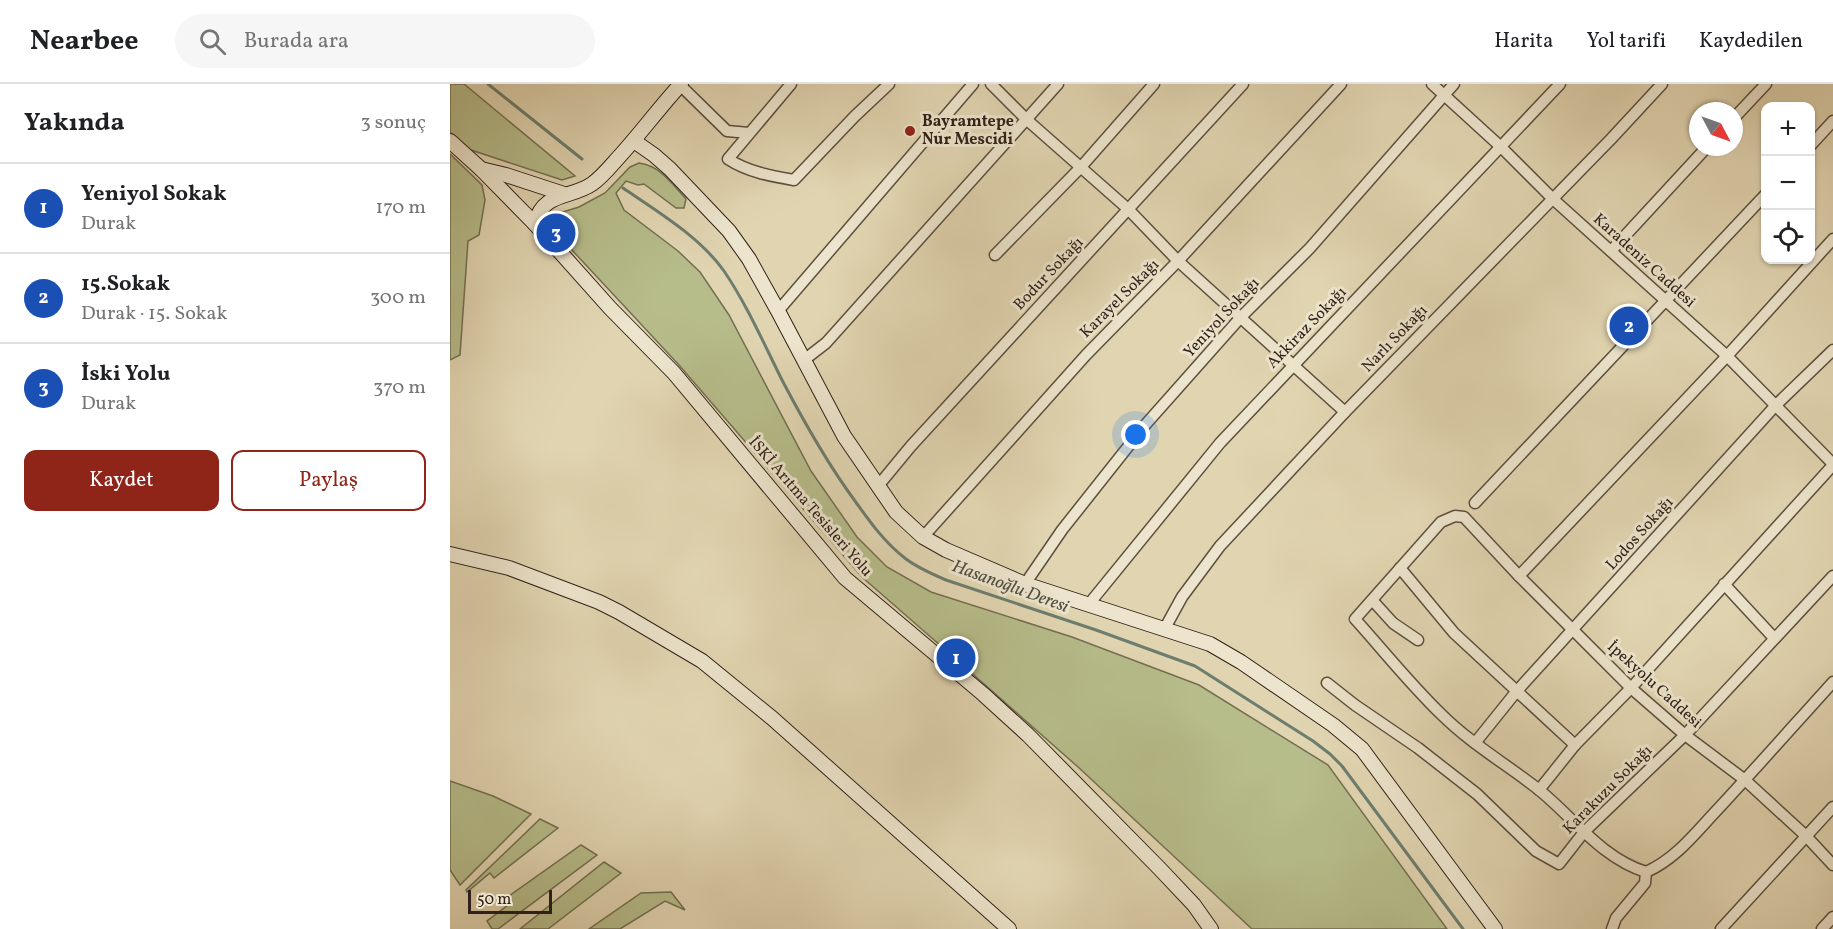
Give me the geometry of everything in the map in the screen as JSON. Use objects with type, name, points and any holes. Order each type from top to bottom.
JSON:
[{"type":"street","points":[[791,84],[728,159],[739,166],[766,175],[794,180],[889,84]]},
{"type":"street","points":[[778,311],[973,84]]},
{"type":"street","points":[[991,84],[1026,119],[1128,209],[1178,261],[1345,412]]},
{"type":"street","points":[[804,360],[826,343],[1058,84]]},
{"type":"street","points":[[994,255],[1081,167],[1154,84]]},
{"type":"street","name":"Bodur Sokağı","points":[[878,486],[911,446],[1243,84]]},
{"type":"street","name":"Karayel Sokağı","points":[[923,537],[1086,355],[1178,261],[1341,84]]},
{"type":"street","name":"Karadeniz Caddesi","points":[[1432,84],[1501,147],[1553,199],[1727,356],[1833,464]]},
{"type":"street","name":"Yeniyol Sokağı","points":[[1025,584],[1062,531],[1146,424],[1241,317],[1310,248],[1454,84]]},
{"type":"street","name":"Akkiraz Sokağı","points":[[1089,604],[1220,443],[1560,84]]},
{"type":"street","name":"Narlı Sokağı","points":[[1165,628],[1182,597],[1220,546],[1345,412],[1662,84]]},
{"type":"street","points":[[1743,108],[1766,84]]},
{"type":"street","points":[[534,224],[537,213],[546,203],[593,183],[634,141],[680,85],[727,131],[749,133]]},
{"type":"street","points":[[1815,141],[1833,122]]},
{"type":"street","name":"İSKİ Arıtma Tesisleri Yolu","points":[[450,141],[481,169],[610,308],[674,373],[845,579],[983,694],[1028,735],[1194,905],[1211,929]]},
{"type":"street","points":[[634,141],[670,169],[729,231],[778,311],[843,436],[896,512],[923,537],[946,550],[1025,584],[1210,644],[1241,662],[1333,725],[1362,749],[1495,929]]},
{"type":"street","points":[[1611,251],[1699,156]]},
{"type":"street","points":[[481,169],[564,194]]},
{"type":"street","points":[[1475,504],[1761,199]]},
{"type":"street","points":[[1519,576],[1727,356],[1833,239]]},
{"type":"street","name":"Lodos Sokağı","points":[[1475,743],[1516,692],[1776,405],[1833,350]]},
{"type":"street","points":[[1539,790],[1575,745],[1631,688],[1833,464]]},
{"type":"street","name":"İpekyolu Caddesi","points":[[1400,568],[1441,522],[1455,516],[1464,517],[1519,576],[1631,688],[1685,735],[1745,780],[1806,836],[1833,866]]},
{"type":"street","points":[[450,554],[508,568],[599,602],[702,661],[772,718],[1009,929]]},
{"type":"street","points":[[1575,745],[1454,633],[1400,568],[1355,619],[1441,714],[1475,743],[1539,790],[1584,832],[1633,868],[1646,872],[1660,866],[1676,853],[1833,682]]},
{"type":"street","name":"Karakuzu Sokağı","points":[[1327,683],[1418,748],[1477,794],[1536,851],[1558,864],[1584,832],[1685,735],[1833,576]]},
{"type":"street","points":[[1724,584],[1774,638]]},
{"type":"street","points":[[1373,601],[1393,623],[1418,640]]},
{"type":"street","points":[[1721,929],[1833,807]]},
{"type":"street","points":[[1612,929],[1616,918],[1645,884],[1646,872]]},
{"type":"street","points":[[1822,929],[1833,917]]},
{"type":"green space","points":[[450,84],[464,84],[575,176],[562,180],[468,149],[450,132]]},
{"type":"green space","points":[[450,154],[482,185],[485,200],[479,235],[468,241],[460,355],[450,360]]},
{"type":"green space","points":[[639,163],[654,168],[666,176],[686,199],[684,208],[676,208],[644,184],[638,185],[626,181],[616,193],[624,210],[678,251],[700,272],[729,315],[811,471],[857,537],[887,567],[931,592],[1072,637],[1199,685],[1328,765],[1447,929],[1252,929],[1078,767],[862,577],[679,365],[558,235],[559,231],[546,217],[579,207],[605,193],[630,167]]},
{"type":"green space","points":[[450,781],[493,796],[531,814],[460,885],[450,870]]},
{"type":"green space","points":[[540,819],[558,828],[494,878],[490,873],[467,892],[466,890]]},
{"type":"green space","points":[[581,845],[597,855],[498,929],[492,929],[487,921],[512,902],[509,896]]},
{"type":"green space","points":[[604,862],[621,873],[548,929],[520,929]]},
{"type":"green space","points":[[671,892],[685,910],[665,901],[620,929],[589,929],[641,893]]},
{"type":"waterway","name":"Hasanoğlu Deresi","points":[[488,84],[582,159]]},
{"type":"waterway","name":"Hasanoğlu Deresi","points":[[623,188],[664,215],[690,236],[724,271],[748,311],[790,396],[825,457],[872,524],[898,553],[915,565],[946,580],[1195,666],[1313,741],[1342,766],[1463,929]]},
{"type":"place","name":"Bayramtepe Nur Mescidi","points":[[910,131]]},
{"type":"place","name":"İski Yolu","points":[[556,233]]},
{"type":"place","name":"15.Sokak","points":[[1629,326]]},
{"type":"place","name":"Yeniyol Sokak","points":[[956,658]]}]
